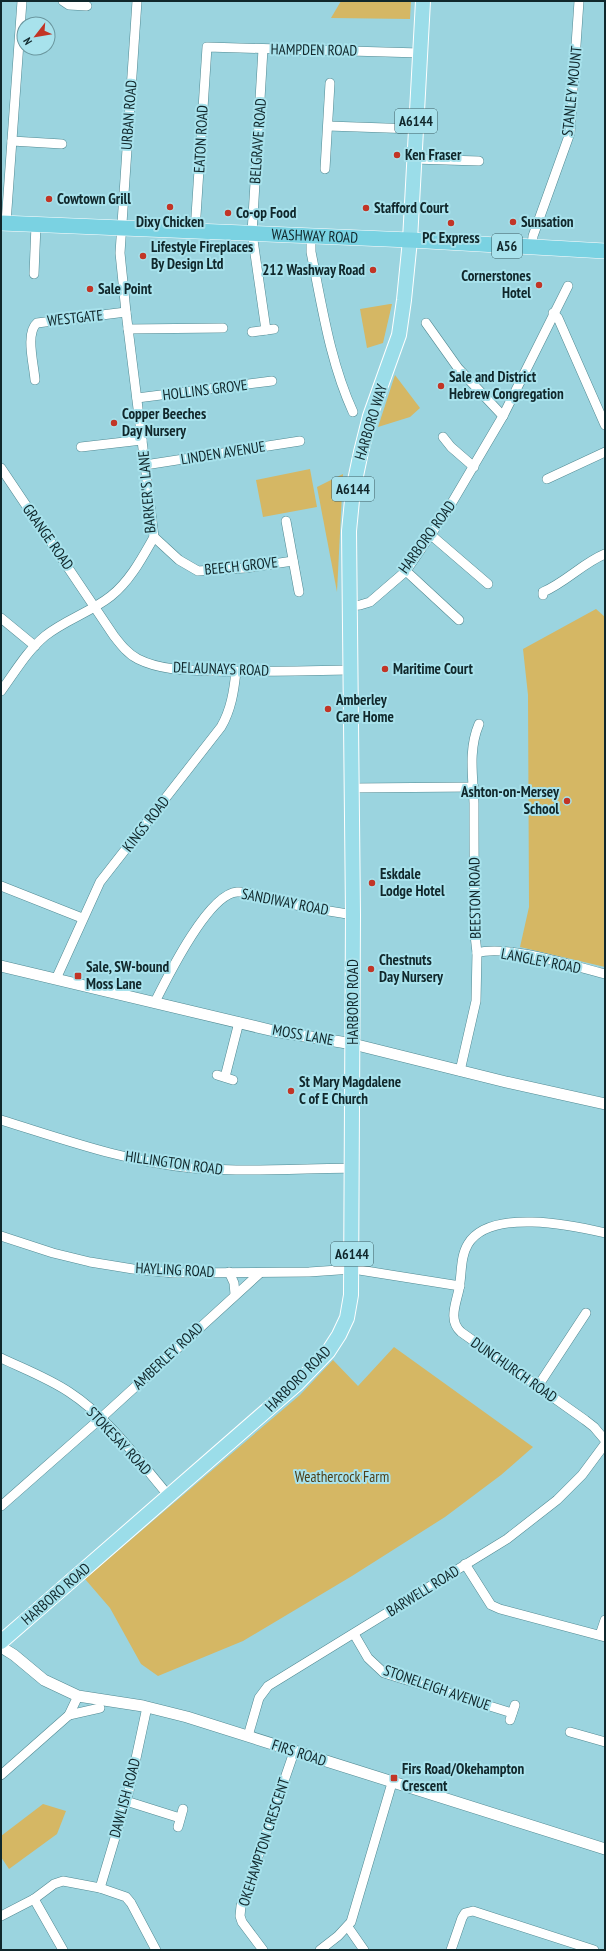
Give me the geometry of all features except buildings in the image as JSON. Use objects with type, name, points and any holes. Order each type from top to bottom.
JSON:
[{"type":"highway","name":"WASHWAY ROAD","points":[[4,223],[410,240],[605,251]]},
{"type":"main road","name":"A6144","points":[[410,240],[413,159],[423,1]]},
{"type":"main road","name":"HARBORO WAY","points":[[349,606],[349,532],[353,490],[370,416],[398,335],[410,240]]},
{"type":"main road","name":"HARBORO ROAD","points":[[1,1642],[297,1384],[328,1352],[347,1318],[353,1269],[351,1230],[353,1168],[353,915],[349,606]]},
{"type":"street","points":[[4,223],[12,141],[22,1]]},
{"type":"street","points":[[63,1],[69,5],[87,6]]},
{"type":"street","name":"URBAN ROAD","points":[[121,229],[137,1]]},
{"type":"street","name":"STANLEY MOUNT","points":[[532,247],[533,236],[570,133],[579,1]]},
{"type":"street","name":"HAMPDEN ROAD","points":[[207,47],[420,53]]},
{"type":"street","name":"EATON ROAD","points":[[195,231],[207,47]]},
{"type":"street","name":"BELGRAVE ROAD","points":[[252,332],[270,329],[252,233],[263,49]]},
{"type":"street","points":[[325,169],[330,82]]},
{"type":"street","points":[[328,126],[415,129]]},
{"type":"street","points":[[12,141],[62,144]]},
{"type":"street","points":[[413,159],[479,162]]},
{"type":"street","points":[[34,274],[36,225]]},
{"type":"street","name":"BARKER'S LANE","points":[[1,691],[35,646],[59,627],[96,606],[111,596],[122,586],[140,562],[154,537],[126,312],[121,264],[121,229]]},
{"type":"street","points":[[311,236],[310,252],[333,356],[342,387],[353,412]]},
{"type":"street","name":"HARBORO ROAD","points":[[349,606],[370,602],[406,571],[431,535],[474,467],[503,416],[553,313],[568,286]]},
{"type":"street","name":"WESTGATE","points":[[35,380],[30,336],[33,326],[37,323],[126,312]]},
{"type":"street","points":[[553,313],[558,318],[605,425]]},
{"type":"street","points":[[426,323],[458,368],[503,416]]},
{"type":"street","points":[[128,329],[223,328]]},
{"type":"street","name":"HOLLINS GROVE","points":[[137,398],[272,382]]},
{"type":"street","points":[[443,437],[451,447],[474,467]]},
{"type":"street","points":[[81,447],[142,440]]},
{"type":"street","name":"LINDEN AVENUE","points":[[145,464],[300,441]]},
{"type":"street","points":[[547,479],[605,452]]},
{"type":"street","name":"GRANGE ROAD","points":[[1,468],[96,606]]},
{"type":"street","name":"BEECH GROVE","points":[[286,521],[299,592]]},
{"type":"street","points":[[431,535],[488,584]]},
{"type":"street","name":"BEECH GROVE","points":[[154,537],[179,560],[198,570],[245,568],[293,561]]},
{"type":"street","points":[[543,590],[560,584],[597,557],[605,554]]},
{"type":"street","points":[[406,571],[459,620]]},
{"type":"street","name":"DELAUNAYS ROAD","points":[[96,606],[114,636],[124,649],[136,658],[159,666],[184,670],[236,672],[350,670]]},
{"type":"street","points":[[1,618],[35,646]]},
{"type":"street","name":"KINGS ROAD","points":[[56,979],[82,918],[100,882],[228,716],[236,672]]},
{"type":"street","name":"BEESTON ROAD","points":[[460,1071],[476,1001],[476,953],[474,935],[474,787],[472,745],[479,724]]},
{"type":"street","points":[[352,788],[474,787]]},
{"type":"street","points":[[1,886],[82,918]]},
{"type":"street","name":"SANDIWAY ROAD","points":[[155,1002],[180,951],[219,902],[228,895],[241,892],[303,906],[353,915]]},
{"type":"street","name":"LANGLEY ROAD","points":[[476,953],[485,951],[517,953],[605,974]]},
{"type":"street","name":"MOSS LANE","points":[[1,966],[274,1031],[353,1044],[460,1071],[605,1104]]},
{"type":"street","points":[[225,1077],[239,1022]]},
{"type":"street","name":"HILLINGTON ROAD","points":[[1,1120],[109,1153],[150,1162],[191,1168],[233,1170],[353,1168]]},
{"type":"street","name":"DUNCHURCH ROAD","points":[[605,1233],[542,1221],[493,1227],[476,1236],[467,1246],[464,1254],[460,1286],[453,1316],[457,1328],[594,1427],[605,1440]]},
{"type":"street","name":"HAYLING ROAD","points":[[1,1236],[53,1254],[90,1262],[174,1273],[260,1273],[353,1269],[460,1286]]},
{"type":"street","points":[[229,1272],[234,1284],[235,1294]]},
{"type":"street","name":"AMBERLEY ROAD","points":[[1,1506],[101,1418],[235,1294],[260,1273]]},
{"type":"street","points":[[538,1386],[586,1313]]},
{"type":"street","name":"STOKESAY ROAD","points":[[1,1358],[63,1388],[101,1418],[169,1496]]},
{"type":"street","name":"BARWELL ROAD","points":[[248,1736],[259,1698],[265,1689],[507,1539],[557,1500],[582,1476],[605,1444]]},
{"type":"street","points":[[465,1564],[491,1605],[500,1609],[603,1636],[605,1620]]},
{"type":"street","name":"STONELEIGH AVENUE","points":[[354,1634],[368,1658],[384,1672],[512,1713]]},
{"type":"street","name":"FIRS ROAD","points":[[1,1647],[14,1655],[44,1680],[78,1696],[147,1707],[186,1717],[605,1850]]},
{"type":"street","points":[[1,1775],[69,1715],[78,1696]]},
{"type":"street","name":"DAWLISH ROAD","points":[[100,1888],[126,1802],[147,1707]]},
{"type":"street","points":[[69,1715],[100,1708]]},
{"type":"street","points":[[570,1732],[605,1742]]},
{"type":"street","name":"OKEHAMPTON CRESCENT","points":[[263,1950],[242,1922],[240,1916],[242,1906],[294,1752]]},
{"type":"street","points":[[320,1950],[348,1927],[351,1922],[392,1783]]},
{"type":"street","points":[[126,1802],[182,1813],[178,1827]]},
{"type":"street","points":[[1,1916],[34,1899],[54,1884],[63,1881],[100,1888],[126,1897],[131,1903],[156,1950]]},
{"type":"street","points":[[34,1899],[63,1950]]},
{"type":"street","points":[[451,1950],[462,1918],[465,1913],[473,1911],[594,1950]]},
{"type":"street","points":[[348,1927],[364,1950]]},
{"type":"green space","points":[[341,1],[411,1],[410,19],[331,18]]},
{"type":"green space","points":[[392,304],[383,343],[367,348],[360,309]]},
{"type":"green space","points":[[395,375],[420,408],[410,417],[378,427]]},
{"type":"green space","points":[[310,469],[317,507],[263,517],[256,480]]},
{"type":"green space","points":[[343,474],[337,592],[317,487]]},
{"type":"green space","name":"Ashton-on-Mersey School","points":[[596,609],[605,617],[605,967],[520,947],[529,907],[528,695],[523,649]]},
{"type":"green space","name":"Weathercock Farm","points":[[394,1347],[533,1447],[501,1475],[445,1517],[352,1576],[243,1641],[158,1676],[141,1664],[110,1608],[85,1579],[300,1395],[333,1360],[358,1386]]},
{"type":"green space","points":[[43,1804],[66,1811],[57,1834],[9,1869],[1,1857],[1,1836]]},
{"type":"place","name":"Ken Fraser","points":[[397,155]]},
{"type":"place","name":"Cowtown Grill","points":[[49,199]]},
{"type":"place","name":"Dixy Chicken","points":[[170,207]]},
{"type":"place","name":"Stafford Court","points":[[366,208]]},
{"type":"place","name":"Co-op Food","points":[[228,213]]},
{"type":"place","name":"Sunsation","points":[[513,222]]},
{"type":"place","name":"PC Express","points":[[451,223]]},
{"type":"place","name":"Lifestyle Fireplaces By Design Ltd","points":[[143,256]]},
{"type":"place","name":"212 Washway Road","points":[[373,270]]},
{"type":"place","name":"Cornerstones Hotel","points":[[539,285]]},
{"type":"place","name":"Sale Point","points":[[90,289]]},
{"type":"place","name":"Sale and District Hebrew Congregation","points":[[441,386]]},
{"type":"place","name":"Copper Beeches Day Nursery","points":[[114,423]]},
{"type":"place","name":"Maritime Court","points":[[385,669]]},
{"type":"place","name":"Amberley Care Home","points":[[328,709]]},
{"type":"place","name":"Ashton-on-Mersey School","points":[[567,801]]},
{"type":"place","name":"Eskdale Lodge Hotel","points":[[372,883]]},
{"type":"place","name":"Chestnuts Day Nursery","points":[[371,969]]},
{"type":"place","name":"Sale, SW-bound Moss Lane","points":[[78,976]]},
{"type":"place","name":"St Mary Magdalene C of E Church","points":[[291,1091]]},
{"type":"place","name":"Firs Road/Okehampton Crescent","points":[[394,1778]]}]
